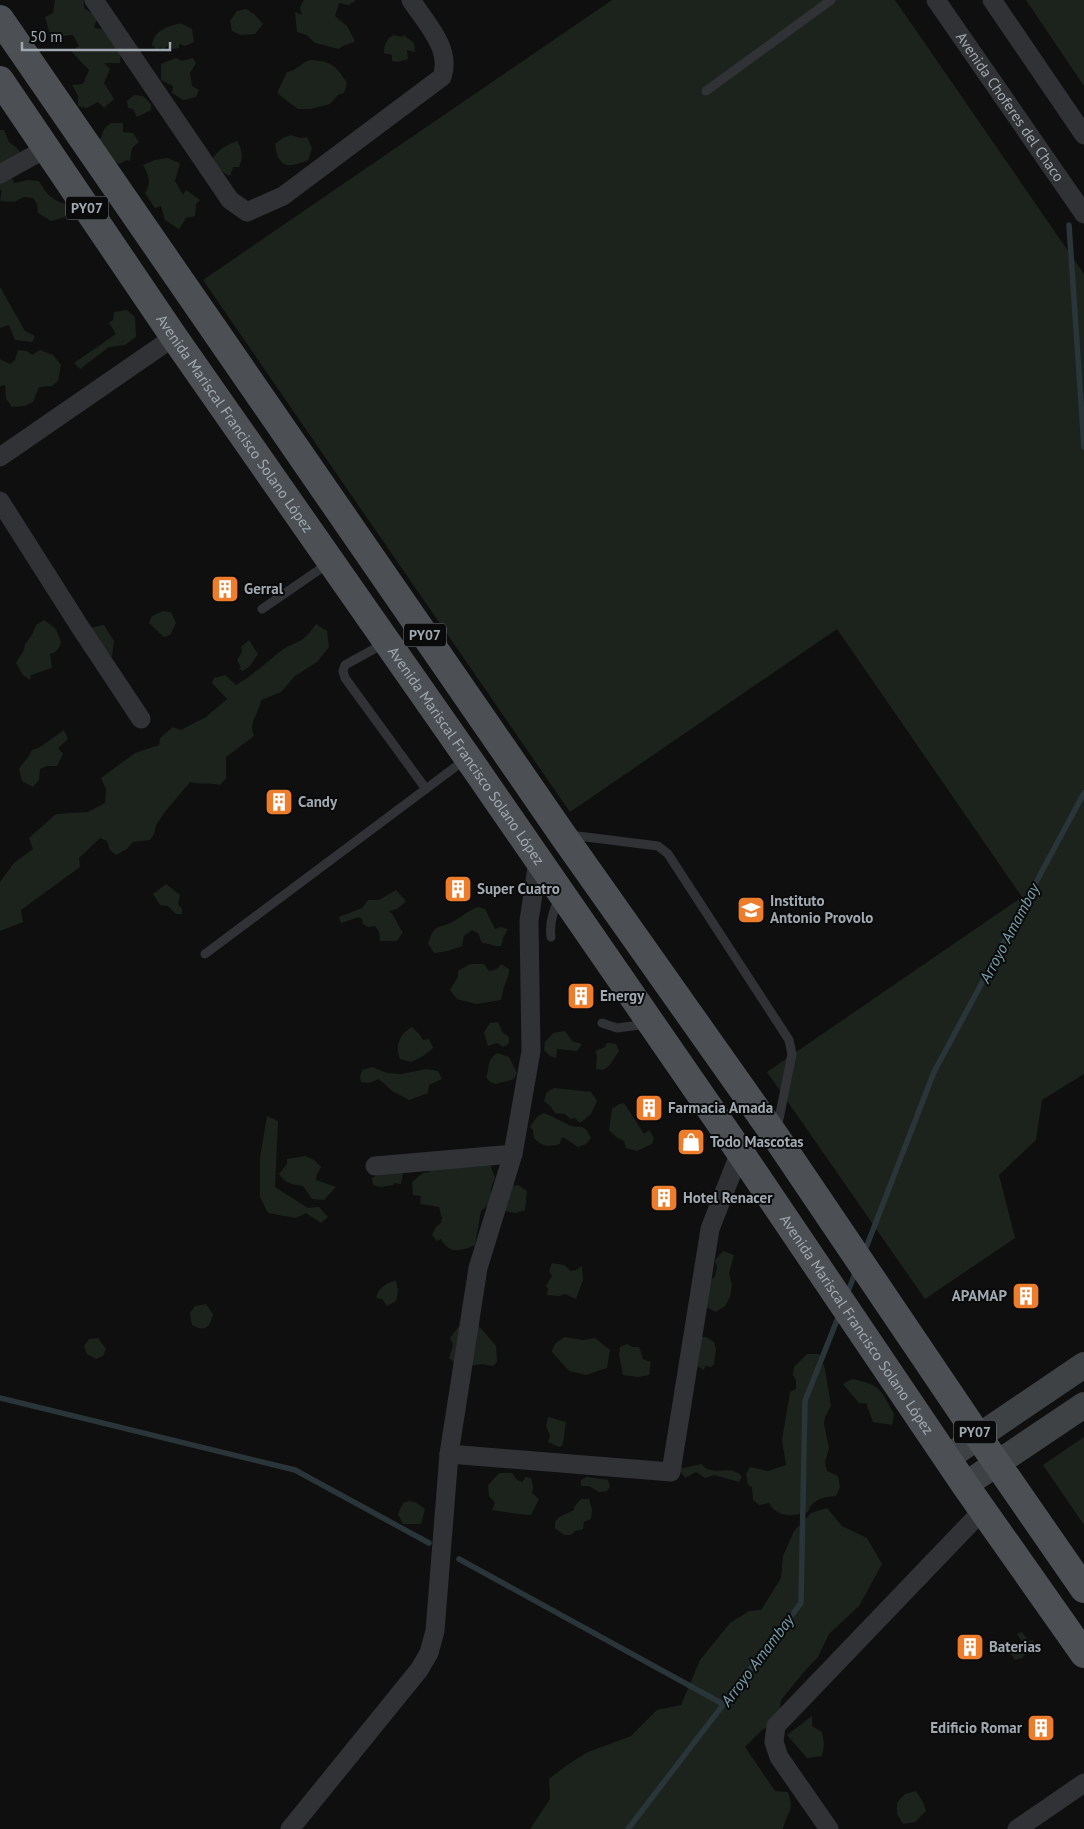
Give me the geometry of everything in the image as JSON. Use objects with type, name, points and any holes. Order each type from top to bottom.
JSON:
[{"type":"main road","name":"PY07","points":[[0,19],[562,834],[776,1136],[997,1464],[1084,1589]]},
{"type":"main road","name":"Avenida Mariscal Francisco Solano López","points":[[0,80],[174,336],[740,1152],[965,1485],[1084,1654]]},
{"type":"street","points":[[94,0],[230,200],[247,212],[283,196],[442,78],[445,68],[444,54],[436,38],[411,0]]},
{"type":"street","name":"Avenida Choferes del Chaco","points":[[936,0],[1083,210]]},
{"type":"street","points":[[992,0],[1084,135]]},
{"type":"street","points":[[0,174],[47,148]]},
{"type":"street","points":[[0,456],[174,336]]},
{"type":"street","points":[[0,502],[141,719]]},
{"type":"street","points":[[290,1829],[419,1670],[429,1653],[435,1631],[449,1454],[478,1268],[513,1154],[531,1051],[529,921],[538,861]]},
{"type":"street","points":[[449,1454],[670,1472],[710,1228],[740,1152]]},
{"type":"street","points":[[375,1166],[513,1154]]},
{"type":"street","points":[[947,1458],[1084,1366]]},
{"type":"street","points":[[965,1485],[1084,1404]]},
{"type":"street","points":[[829,1829],[779,1757],[774,1742],[776,1726],[983,1510]]},
{"type":"street","points":[[1017,1829],[1084,1783]]},
{"type":"lane","points":[[706,91],[831,0]]},
{"type":"lane","points":[[262,609],[331,562]]},
{"type":"lane","points":[[387,642],[345,665],[343,671],[345,678],[426,789]]},
{"type":"lane","points":[[204,954],[468,758]]},
{"type":"lane","points":[[562,834],[658,846],[668,854],[789,1040],[792,1054],[776,1136]]},
{"type":"lane","points":[[551,937],[550,928],[553,909],[561,894]]},
{"type":"lane","points":[[602,1023],[617,1028],[651,1023]]},
{"type":"shaded area","points":[[55,0],[84,0],[84,8],[97,17],[94,28],[103,29],[121,51],[120,63],[104,63],[110,69],[104,83],[114,99],[104,108],[98,102],[87,108],[78,106],[78,96],[72,85],[83,84],[89,70],[71,51],[79,46],[73,35],[51,37],[45,17],[53,13]]},
{"type":"shaded area","points":[[304,0],[356,0],[349,5],[339,3],[335,16],[347,26],[355,41],[339,49],[315,43],[307,35],[297,32],[295,12],[302,15],[300,7]]},
{"type":"shaded area","points":[[612,0],[895,0],[1084,274],[1084,1074],[1042,1100],[1036,1140],[999,1175],[1015,1238],[925,1299],[767,1072],[1022,897],[837,629],[570,812],[203,280]]},
{"type":"shaded area","points":[[1026,0],[1084,0],[1084,86]]},
{"type":"shaded area","points":[[246,9],[254,14],[263,24],[255,34],[241,35],[232,31],[230,21],[237,11]]},
{"type":"shaded area","points":[[180,23],[192,29],[194,42],[185,46],[179,44],[179,48],[173,49],[170,43],[163,50],[160,47],[157,50],[152,45],[158,33]]},
{"type":"shaded area","points":[[393,35],[402,37],[404,35],[414,43],[415,52],[407,50],[408,59],[397,62],[392,61],[392,55],[384,53],[386,43]]},
{"type":"shaded area","points":[[176,58],[182,61],[193,58],[196,63],[190,73],[192,86],[199,90],[196,97],[183,100],[172,93],[173,86],[161,80],[161,64]]},
{"type":"shaded area","points":[[310,60],[323,61],[332,65],[340,72],[347,83],[344,93],[338,95],[330,104],[311,109],[298,109],[277,93],[287,72]]},
{"type":"shaded area","points":[[134,95],[143,96],[151,104],[151,110],[137,117],[133,109],[128,108],[127,101]]},
{"type":"shaded area","points":[[111,123],[123,123],[123,132],[133,133],[139,142],[132,148],[130,161],[127,160],[119,164],[109,158],[93,139],[101,138],[104,129]]},
{"type":"shaded area","points":[[0,130],[4,130],[9,142],[17,148],[26,160],[12,177],[14,183],[28,180],[39,181],[50,196],[68,205],[65,217],[51,221],[38,213],[37,204],[33,198],[24,197],[14,202],[0,201],[2,190],[0,190]]},
{"type":"shaded area","points":[[291,135],[300,138],[307,137],[312,148],[308,160],[295,165],[281,162],[276,152],[275,144]]},
{"type":"shaded area","points":[[237,141],[242,154],[241,160],[239,167],[233,167],[230,176],[224,173],[213,158],[224,147]]},
{"type":"shaded area","points":[[167,158],[180,163],[175,181],[183,195],[186,190],[200,200],[196,204],[195,216],[186,218],[179,229],[165,220],[161,206],[155,208],[145,193],[149,179],[143,165]]},
{"type":"shaded area","points":[[0,287],[25,331],[35,336],[32,342],[15,340],[9,325],[0,328]]},
{"type":"shaded area","points":[[127,310],[135,317],[136,337],[125,345],[109,347],[80,369],[74,363],[116,334],[109,323],[113,320],[114,312]]},
{"type":"shaded area","points":[[18,350],[27,351],[32,355],[40,350],[53,355],[61,365],[58,381],[52,386],[39,387],[33,402],[24,406],[12,407],[6,399],[5,385],[0,386],[0,359],[10,364],[15,360]]},
{"type":"shaded area","points":[[163,611],[171,612],[176,623],[170,635],[164,637],[149,623],[152,616]]},
{"type":"shaded area","points":[[44,620],[56,629],[61,642],[57,650],[50,654],[52,668],[31,675],[30,680],[23,675],[16,663],[36,625]]},
{"type":"shaded area","points":[[316,624],[327,631],[329,647],[317,662],[295,676],[281,692],[261,700],[252,726],[254,736],[226,757],[226,778],[220,785],[190,782],[164,813],[156,825],[150,840],[133,842],[127,849],[116,855],[110,850],[107,841],[100,838],[79,858],[80,867],[21,910],[23,922],[0,931],[0,882],[14,863],[33,849],[29,838],[56,814],[88,812],[105,803],[106,789],[101,778],[135,753],[159,745],[160,738],[173,727],[181,730],[206,717],[227,699],[212,683],[214,678],[225,675],[236,685],[282,650],[303,639]]},
{"type":"shaded area","points":[[104,625],[114,641],[112,656],[107,658],[87,631],[93,627]]},
{"type":"shaded area","points":[[249,640],[258,654],[250,666],[243,671],[239,669],[241,667],[237,660],[242,652],[241,647]]},
{"type":"shaded area","points":[[64,730],[68,739],[58,748],[63,754],[57,766],[47,766],[40,769],[39,780],[33,787],[22,781],[19,769],[32,750],[40,747]]},
{"type":"shaded area","points":[[166,884],[180,895],[178,904],[182,909],[182,914],[176,914],[168,906],[160,905],[153,894]]},
{"type":"shaded area","points":[[396,890],[406,901],[397,909],[389,911],[403,932],[397,941],[380,941],[379,932],[375,926],[368,927],[363,924],[362,919],[359,917],[341,923],[339,917],[362,908],[368,900],[379,900]]},
{"type":"shaded area","points":[[478,907],[485,909],[495,929],[500,927],[508,929],[501,946],[482,943],[478,933],[472,930],[464,936],[462,946],[434,953],[428,943],[433,932],[438,927],[449,924]]},
{"type":"shaded area","points":[[470,964],[484,964],[489,971],[497,969],[501,964],[509,969],[501,1000],[476,1004],[457,999],[450,990],[458,977],[458,971]]},
{"type":"shaded area","points":[[498,1022],[502,1032],[509,1037],[509,1043],[504,1047],[497,1043],[488,1046],[484,1032],[490,1023]]},
{"type":"shaded area","points":[[412,1027],[423,1040],[429,1039],[433,1048],[411,1062],[400,1059],[398,1045],[404,1033]]},
{"type":"shaded area","points":[[565,1031],[572,1041],[582,1044],[577,1051],[557,1049],[556,1058],[550,1056],[544,1050],[545,1042],[553,1033]]},
{"type":"shaded area","points":[[607,1043],[616,1044],[619,1051],[609,1066],[603,1070],[596,1069],[597,1054],[595,1053],[597,1050],[605,1047]]},
{"type":"shaded area","points":[[497,1053],[509,1057],[517,1073],[515,1078],[496,1084],[490,1082],[486,1077],[491,1059]]},
{"type":"shaded area","points":[[372,1067],[387,1073],[401,1074],[427,1069],[438,1071],[442,1079],[429,1085],[428,1093],[409,1100],[392,1091],[379,1079],[369,1083],[361,1082],[362,1070]]},
{"type":"shaded area","points":[[554,1088],[591,1092],[597,1101],[591,1114],[580,1123],[575,1118],[570,1119],[565,1114],[555,1113],[544,1101],[547,1092]]},
{"type":"shaded area","points":[[624,1103],[644,1134],[649,1130],[654,1138],[652,1144],[637,1151],[626,1148],[624,1141],[616,1137],[609,1130],[612,1109]]},
{"type":"shaded area","points":[[543,1113],[569,1125],[584,1128],[591,1138],[586,1144],[578,1147],[563,1137],[560,1144],[543,1145],[534,1138],[533,1130],[530,1127],[537,1117]]},
{"type":"shaded area","points":[[267,1116],[278,1121],[275,1187],[308,1208],[319,1207],[328,1217],[321,1223],[306,1213],[296,1218],[268,1213],[260,1197],[260,1157]]},
{"type":"shaded area","points":[[305,1156],[314,1160],[321,1167],[316,1180],[336,1187],[324,1200],[312,1199],[303,1186],[286,1182],[279,1174],[287,1164],[287,1159]]},
{"type":"shaded area","points":[[488,1159],[495,1178],[491,1188],[491,1198],[488,1205],[481,1211],[475,1245],[465,1249],[452,1250],[441,1239],[437,1241],[432,1235],[436,1227],[441,1223],[442,1218],[439,1207],[420,1204],[421,1196],[413,1195],[412,1182],[423,1173],[429,1172],[437,1160]]},
{"type":"shaded area","points":[[403,1172],[401,1184],[394,1183],[393,1185],[381,1187],[373,1185],[372,1178],[379,1174]]},
{"type":"shaded area","points":[[518,1185],[527,1191],[525,1210],[516,1213],[505,1211],[504,1202],[511,1187]]},
{"type":"shaded area","points":[[723,1251],[734,1255],[729,1274],[732,1285],[730,1297],[725,1306],[716,1312],[704,1306],[710,1281],[715,1276],[717,1268],[715,1260]]},
{"type":"shaded area","points":[[552,1263],[564,1265],[571,1271],[582,1266],[583,1280],[576,1299],[565,1294],[559,1296],[547,1295],[548,1289],[546,1286],[552,1276],[549,1271]]},
{"type":"shaded area","points":[[396,1281],[398,1291],[396,1301],[387,1306],[382,1299],[376,1298],[377,1294],[383,1286]]},
{"type":"shaded area","points":[[206,1304],[213,1314],[210,1323],[204,1328],[192,1325],[190,1313],[195,1306]]},
{"type":"shaded area","points":[[480,1312],[479,1326],[496,1346],[497,1362],[493,1366],[483,1364],[459,1367],[449,1358],[453,1345],[450,1338],[460,1325]]},
{"type":"shaded area","points":[[565,1337],[583,1340],[595,1338],[610,1350],[607,1368],[586,1375],[569,1371],[552,1352],[556,1343]]},
{"type":"shaded area","points":[[700,1337],[706,1337],[714,1342],[716,1349],[714,1364],[711,1367],[705,1366],[704,1370],[695,1365],[695,1358],[700,1353]]},
{"type":"shaded area","points":[[98,1338],[106,1349],[103,1356],[96,1359],[87,1354],[84,1346],[89,1339]]},
{"type":"shaded area","points":[[627,1344],[639,1347],[643,1359],[651,1362],[649,1375],[638,1377],[623,1375],[619,1355],[620,1347]]},
{"type":"shaded area","points":[[807,1354],[819,1354],[825,1369],[831,1406],[825,1417],[824,1424],[829,1448],[825,1462],[827,1471],[838,1476],[840,1487],[836,1496],[815,1501],[808,1512],[786,1515],[776,1511],[769,1503],[759,1505],[753,1500],[752,1487],[748,1485],[746,1474],[750,1467],[768,1471],[786,1465],[782,1440],[790,1392],[796,1389],[796,1380],[793,1375],[794,1367]]},
{"type":"shaded area","points":[[852,1379],[869,1383],[879,1389],[894,1414],[892,1425],[873,1422],[866,1403],[859,1403],[843,1384]]},
{"type":"shaded area","points":[[548,1417],[566,1422],[562,1446],[559,1447],[548,1442],[550,1436],[546,1426]]},
{"type":"shaded area","points":[[1084,1437],[1084,1525],[1043,1465]]},
{"type":"shaded area","points":[[701,1464],[711,1470],[734,1471],[742,1477],[739,1482],[714,1475],[705,1478],[696,1472],[685,1478],[679,1469]]},
{"type":"shaded area","points":[[499,1473],[512,1473],[517,1480],[522,1482],[526,1477],[531,1478],[532,1493],[539,1499],[531,1515],[492,1510],[495,1503],[489,1496],[488,1485]]},
{"type":"shaded area","points":[[587,1477],[608,1480],[610,1487],[607,1491],[599,1492],[589,1486],[581,1486],[581,1480]]},
{"type":"shaded area","points":[[581,1499],[589,1499],[592,1510],[591,1519],[584,1522],[583,1529],[575,1531],[571,1535],[564,1535],[555,1528],[555,1522],[559,1517],[574,1510],[574,1507]]},
{"type":"shaded area","points":[[410,1501],[417,1503],[425,1509],[421,1524],[403,1524],[398,1514],[403,1503]]},
{"type":"shaded area","points":[[827,1508],[842,1526],[867,1538],[882,1564],[859,1606],[829,1634],[818,1657],[781,1700],[779,1714],[772,1724],[762,1730],[745,1747],[775,1791],[788,1792],[791,1808],[783,1829],[530,1829],[550,1799],[549,1779],[588,1752],[631,1736],[657,1710],[681,1705],[700,1660],[730,1623],[749,1611],[761,1610],[781,1578],[783,1556],[794,1531],[811,1513]]},
{"type":"shaded area","points":[[1022,1632],[1028,1641],[1033,1640],[1036,1645],[1036,1651],[1027,1652],[1022,1658],[1015,1660],[1010,1653],[1023,1643],[1017,1634]]},
{"type":"shaded area","points":[[812,1716],[812,1726],[822,1732],[824,1744],[822,1756],[807,1758],[787,1735]]},
{"type":"shaded area","points":[[916,1791],[926,1811],[915,1822],[903,1824],[897,1814],[897,1803],[905,1794]]},
{"type":"waterway","name":"Arroyo Amambay","points":[[1069,225],[1084,447]]},
{"type":"waterway","name":"Arroyo Amambay","points":[[864,1253],[934,1072],[1084,793]]},
{"type":"waterway","points":[[847,1294],[856,1271]]},
{"type":"waterway","name":"Arroyo Amambay","points":[[628,1829],[801,1603],[805,1401],[839,1315]]},
{"type":"waterway","points":[[0,1398],[295,1470],[429,1543]]},
{"type":"waterway","points":[[459,1559],[723,1704]]},
{"type":"place","name":"Gerral","points":[[225,589]]},
{"type":"place","name":"Candy","points":[[279,802]]},
{"type":"place","name":"Super Cuatro","points":[[458,889]]},
{"type":"place","name":"Instituto Antonio Provolo","points":[[751,910]]},
{"type":"place","name":"Energy","points":[[581,996]]},
{"type":"place","name":"Farmacia Amada","points":[[649,1108]]},
{"type":"place","name":"Todo Mascotas","points":[[691,1142]]},
{"type":"place","name":"Hotel Renacer","points":[[664,1198]]},
{"type":"place","name":"APAMAP","points":[[1026,1296]]},
{"type":"place","name":"Baterias","points":[[970,1647]]},
{"type":"place","name":"Edificio Romar","points":[[1041,1728]]}]
